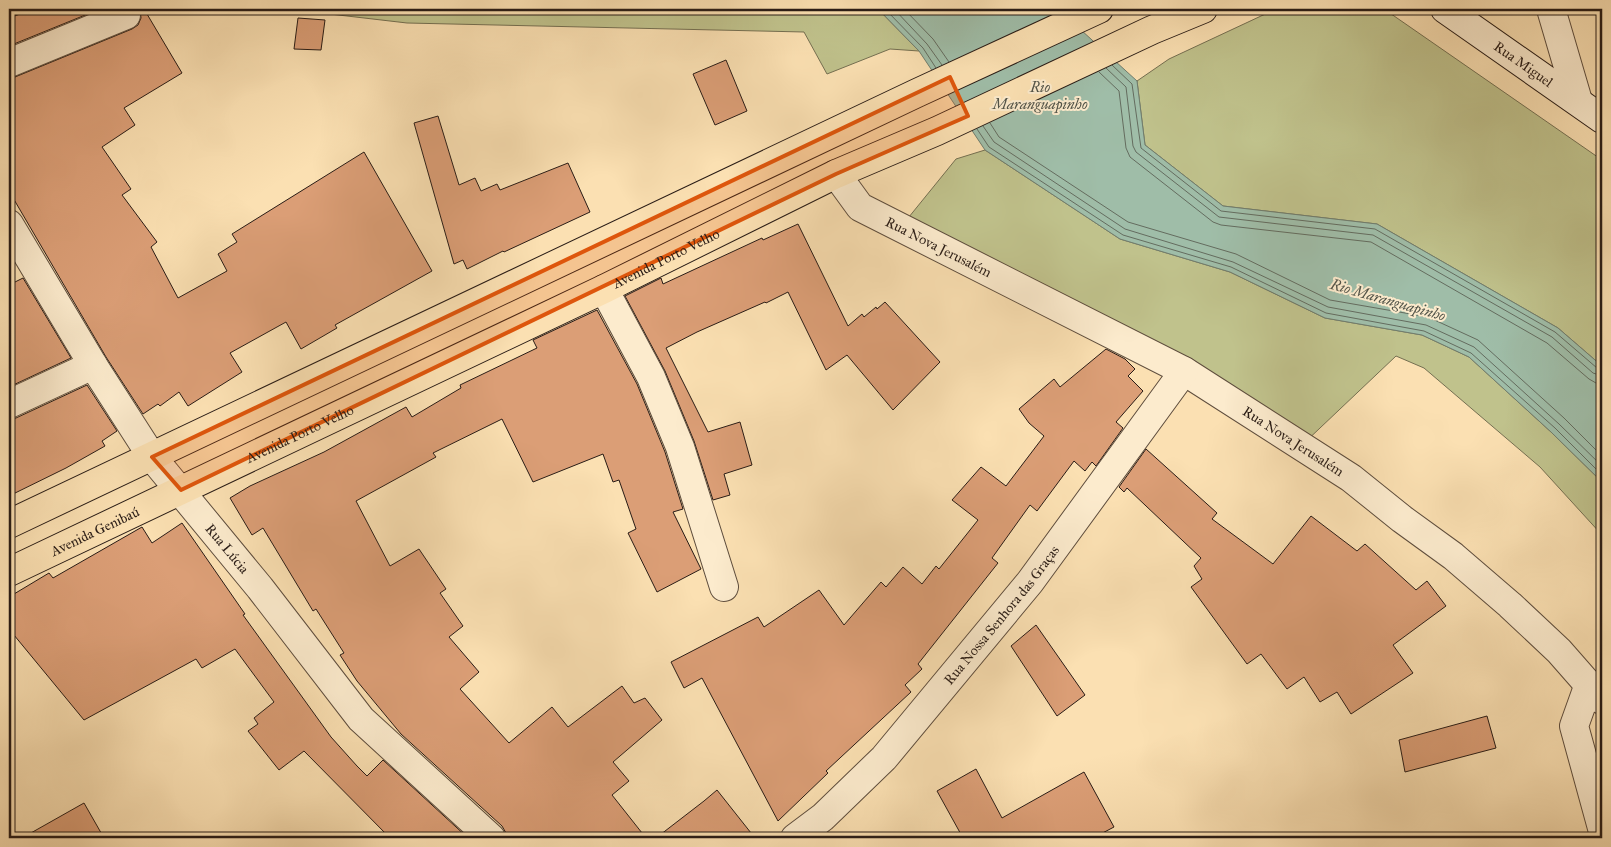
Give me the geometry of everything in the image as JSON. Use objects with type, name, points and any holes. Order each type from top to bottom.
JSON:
[{"type":"main road","points":[[9,524],[916,93],[1099,9]]},
{"type":"main road","name":"Avenida Porto Velho","points":[[181,490],[604,289],[836,174],[937,131],[1152,30],[1203,9]]},
{"type":"main road","points":[[950,77],[968,116]]},
{"type":"main road","name":"Avenida Genibaú","points":[[9,572],[181,490]]},
{"type":"street","name":"Rua Miguel","points":[[1445,9],[1602,119]]},
{"type":"street","points":[[1550,9],[1578,101]]},
{"type":"street","points":[[9,63],[126,15]]},
{"type":"street","name":"Rua Nova Jerusalém","points":[[836,174],[860,207],[1184,371],[1351,478],[1402,519],[1453,556],[1510,605],[1559,651],[1595,692],[1574,726],[1602,828]]},
{"type":"street","name":"Rua Lúcia","points":[[9,224],[93,365],[152,457],[260,588],[361,719],[491,838]]},
{"type":"street","points":[[604,289],[651,376],[680,447],[724,587]]},
{"type":"street","points":[[9,404],[93,365]]},
{"type":"street","name":"Rua Nossa Senhora das Graças","points":[[795,838],[823,817],[890,750],[1030,582],[1184,371]]},
{"type":"highlighted area","points":[[950,77],[968,116],[836,174],[181,490],[152,457]]},
{"type":"green space","points":[[287,9],[878,9],[919,51],[890,49],[827,74],[804,32],[407,23]]},
{"type":"green space","points":[[1276,9],[1384,9],[1602,160],[1602,366],[1558,328],[1377,224],[1223,206],[1145,145],[1137,81],[1169,59]]},
{"type":"green space","points":[[985,150],[1120,239],[1230,272],[1325,318],[1422,335],[1469,357],[1551,432],[1602,482],[1602,535],[1540,467],[1424,368],[1396,356],[1301,446],[900,228],[956,159]]},
{"type":"water","name":"Rio Maranguapinho","points":[[878,9],[1058,9],[1137,81],[1145,145],[1223,206],[1377,224],[1558,328],[1602,366],[1602,482],[1551,432],[1469,357],[1422,335],[1325,318],[1230,272],[1120,239],[985,150],[919,51]]},
{"type":"building","points":[[34,9],[100,9],[9,46],[9,18]]},
{"type":"building","points":[[140,9],[144,9],[182,73],[124,108],[135,125],[102,147],[131,189],[122,195],[157,242],[151,247],[178,298],[227,271],[218,254],[237,242],[232,234],[364,152],[432,271],[335,325],[337,328],[301,349],[286,322],[230,353],[242,372],[188,406],[179,392],[160,406],[158,404],[143,414],[106,357],[9,191],[9,78],[132,29],[138,25],[141,18]]},
{"type":"building","points":[[298,18],[325,20],[321,50],[294,49]]},
{"type":"building","points":[[726,60],[747,111],[715,125],[693,74]]},
{"type":"building","points":[[438,116],[459,185],[475,178],[481,191],[497,184],[500,190],[568,163],[590,212],[467,269],[463,260],[454,264],[414,123]]},
{"type":"building","points":[[798,224],[848,326],[862,314],[864,317],[885,302],[940,362],[893,410],[847,355],[826,370],[788,292],[697,332],[666,348],[708,432],[740,422],[752,465],[724,474],[730,495],[713,500],[694,441],[665,371],[625,296],[661,278],[663,284],[762,238],[763,240]]},
{"type":"building","points":[[23,278],[71,358],[9,387],[9,285]]},
{"type":"building","points":[[597,310],[637,384],[665,452],[683,509],[673,512],[701,569],[657,592],[628,533],[636,529],[619,480],[613,482],[603,454],[533,482],[502,419],[433,453],[436,457],[356,501],[390,566],[419,549],[446,589],[440,593],[463,626],[449,637],[479,672],[460,689],[509,743],[552,707],[568,727],[622,686],[634,703],[645,698],[662,720],[613,762],[629,781],[612,795],[646,838],[506,838],[506,833],[502,826],[401,734],[357,681],[340,655],[344,653],[316,609],[313,611],[263,528],[252,535],[230,498],[250,486],[324,452],[406,407],[412,417],[461,388],[460,385],[537,348],[533,340]]},
{"type":"building","points":[[1106,349],[1125,359],[1135,369],[1128,376],[1143,391],[1116,422],[1123,428],[1096,466],[1092,462],[1085,471],[1074,461],[1037,511],[1030,505],[992,558],[998,563],[918,664],[922,669],[905,685],[911,692],[826,771],[828,773],[778,821],[702,678],[684,688],[671,662],[758,617],[764,627],[819,590],[844,625],[881,582],[886,587],[903,567],[922,584],[936,566],[939,569],[978,520],[952,500],[981,467],[1006,486],[1044,436],[1029,423],[1019,409],[1054,379],[1060,387]]},
{"type":"building","points":[[87,385],[117,431],[102,441],[105,446],[9,496],[9,419],[16,418]]},
{"type":"building","points":[[1146,449],[1217,513],[1212,519],[1273,564],[1311,516],[1357,551],[1365,544],[1416,590],[1427,581],[1446,606],[1393,645],[1413,673],[1351,714],[1337,692],[1320,702],[1304,677],[1287,689],[1261,654],[1247,664],[1191,587],[1202,579],[1194,566],[1201,558],[1127,488],[1124,492],[1119,487]]},
{"type":"building","points":[[182,523],[245,614],[243,615],[331,737],[357,766],[367,776],[383,760],[468,838],[390,838],[304,751],[279,770],[248,731],[258,724],[254,718],[274,702],[235,649],[202,668],[196,659],[84,720],[9,629],[9,597],[49,573],[53,578],[142,527],[152,543]]},
{"type":"building","points":[[1036,625],[1085,695],[1057,716],[1011,646]]},
{"type":"building","points":[[1487,716],[1496,748],[1405,772],[1399,740]]},
{"type":"building","points":[[976,769],[1002,818],[1084,772],[1114,827],[1093,838],[963,838],[937,791]]},
{"type":"building","points":[[717,790],[755,838],[656,838],[704,801]]},
{"type":"building","points":[[84,803],[104,838],[22,838]]}]
